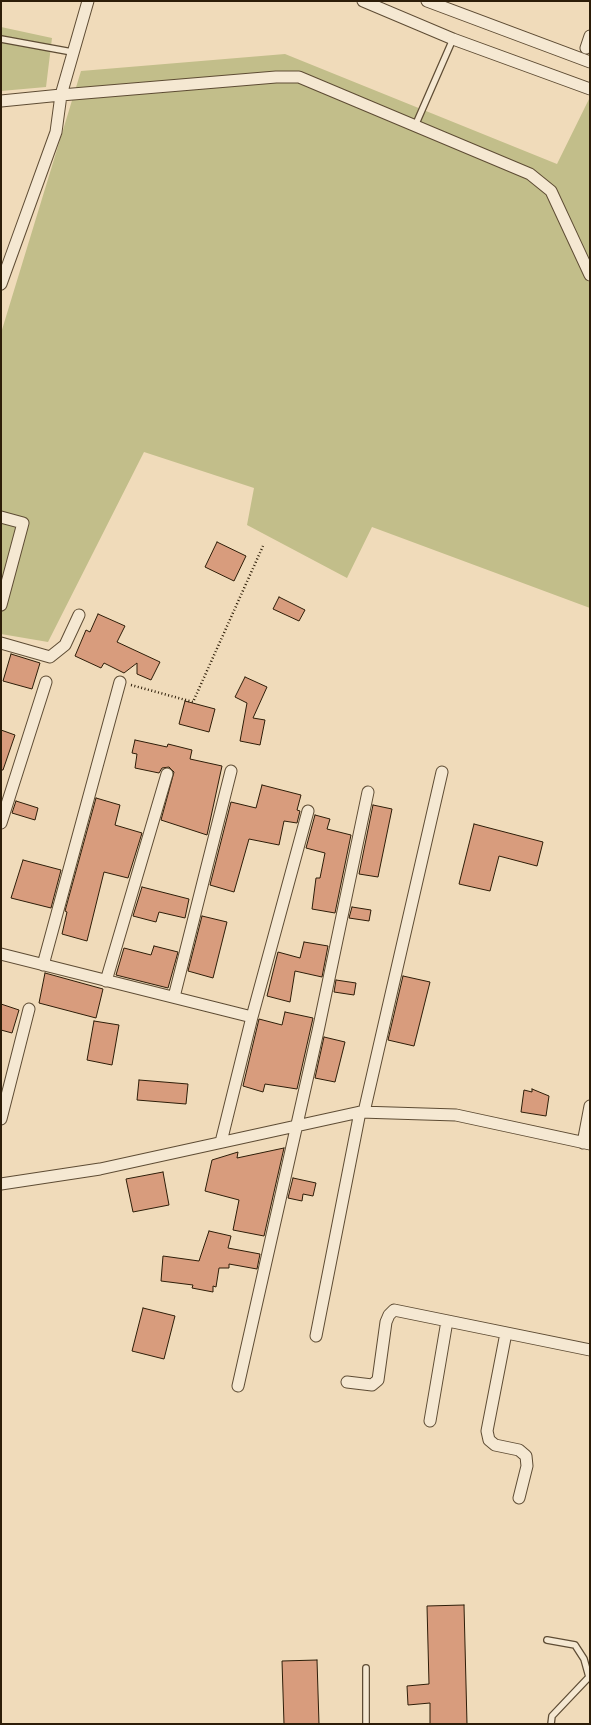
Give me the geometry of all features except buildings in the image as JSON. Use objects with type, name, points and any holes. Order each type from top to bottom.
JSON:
[{"type":"street","points":[[2,278],[56,132],[61,95],[88,1]]},
{"type":"street","points":[[363,1],[453,39],[590,89]]},
{"type":"street","points":[[427,1],[447,5],[590,62]]},
{"type":"street","points":[[586,48],[590,36]]},
{"type":"street","points":[[1,101],[276,77],[299,77],[530,174],[551,191],[590,275]]},
{"type":"street","points":[[1,517],[23,523],[1,605]]},
{"type":"street","points":[[1,643],[50,657],[65,645],[79,615]]},
{"type":"street","points":[[1,822],[46,682]]},
{"type":"street","points":[[43,965],[120,682]]},
{"type":"street","points":[[174,997],[231,771]]},
{"type":"street","points":[[316,1336],[362,1112],[442,772]]},
{"type":"street","points":[[106,981],[167,774]]},
{"type":"street","points":[[238,1386],[297,1126],[368,792]]},
{"type":"street","points":[[221,1142],[252,1018],[308,811]]},
{"type":"street","points":[[1,954],[252,1018]]},
{"type":"street","points":[[1,1119],[29,1008]]},
{"type":"street","points":[[1,1184],[100,1169],[362,1112],[456,1115],[586,1144],[590,1106]]},
{"type":"street","points":[[347,1382],[372,1385],[378,1380],[386,1322],[388,1315],[394,1310],[590,1350]]},
{"type":"street","points":[[430,1421],[447,1321]]},
{"type":"street","points":[[506,1333],[487,1431],[489,1440],[495,1445],[519,1450],[526,1456],[527,1466],[520,1498]]},
{"type":"lane","points":[[1,39],[72,52]]},
{"type":"lane","points":[[415,126],[453,39]]},
{"type":"lane","points":[[547,1640],[575,1645],[584,1659],[589,1678],[552,1716],[551,1724]]},
{"type":"lane","points":[[366,1668],[366,1724]]},
{"type":"path","points":[[120,682],[194,702],[263,546]]},
{"type":"shaded area","points":[[1,27],[52,38],[46,87],[1,91]]},
{"type":"shaded area","points":[[285,54],[557,164],[590,97],[590,608],[372,527],[347,578],[247,525],[254,488],[144,452],[48,642],[1,634],[1,333],[81,71]]}]
